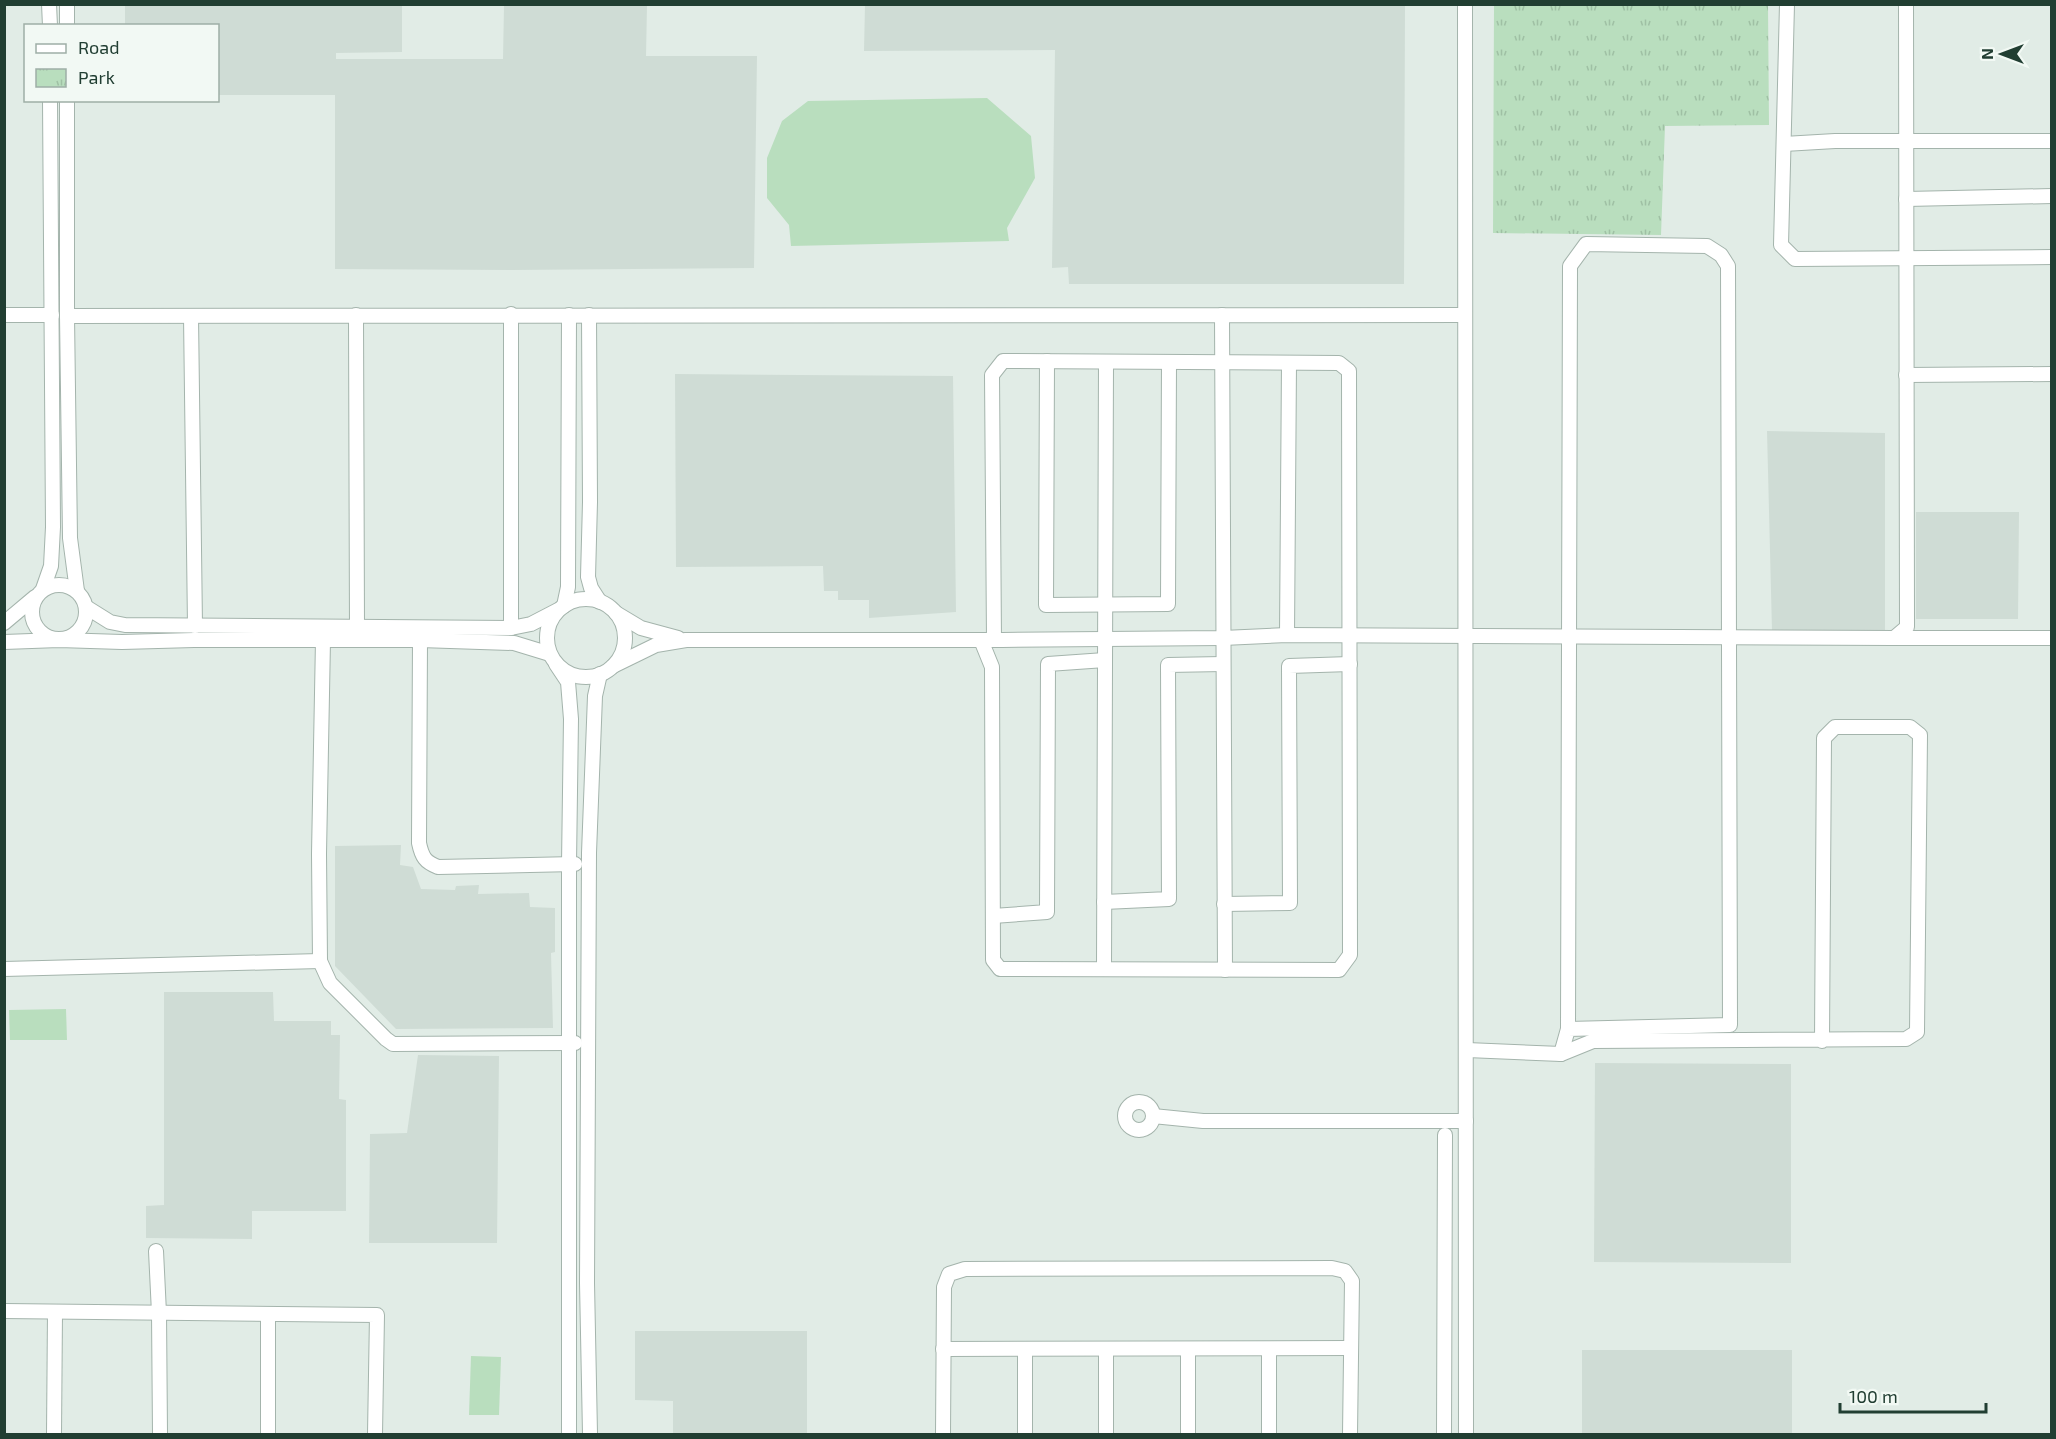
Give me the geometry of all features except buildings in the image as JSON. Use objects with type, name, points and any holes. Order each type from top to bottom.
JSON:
[{"type":"street","points":[[50,4],[50,24]]},
{"type":"street","points":[[67,4],[67,24]]},
{"type":"street","points":[[1465,4],[1466,1434]]},
{"type":"street","points":[[1787,4],[1781,245],[1796,259],[2052,257]]},
{"type":"street","points":[[1894,638],[1907,627],[1906,4]]},
{"type":"street","points":[[50,102],[53,527],[51,566],[31,612],[37,629],[51,639],[59,640],[75,635],[81,629],[85,622],[86,607]]},
{"type":"street","points":[[67,102],[70,538],[77,591],[86,607],[110,622],[124,625],[510,628],[531,624],[581,599],[600,602]]},
{"type":"street","points":[[1784,144],[1835,141],[2052,141]]},
{"type":"street","points":[[1906,199],[2052,196]]},
{"type":"street","points":[[1561,1054],[1568,1029],[1570,266],[1586,244],[1707,246],[1721,255],[1728,266],[1730,1025],[1743,1041]]},
{"type":"street","points":[[510,628],[511,314]]},
{"type":"street","points":[[4,315],[52,315]]},
{"type":"street","points":[[356,315],[357,628]]},
{"type":"street","points":[[569,315],[568,587],[561,608],[551,620],[547,643],[553,659],[568,682],[571,718],[568,864],[569,1434]]},
{"type":"street","points":[[589,315],[588,577],[591,588],[600,602],[641,628],[686,640]]},
{"type":"street","points":[[1222,315],[1225,970]]},
{"type":"street","points":[[67,316],[1465,315]]},
{"type":"street","points":[[191,316],[195,626]]},
{"type":"street","points":[[1003,361],[1169,362],[1339,363],[1349,371],[1350,955],[1339,970],[1000,969],[993,960],[992,375],[1003,361]]},
{"type":"street","points":[[1047,361],[1046,605],[1168,604],[1169,362]]},
{"type":"street","points":[[1104,969],[1106,362]]},
{"type":"street","points":[[1287,635],[1289,363]]},
{"type":"street","points":[[1906,375],[2052,374]]},
{"type":"street","points":[[4,622],[16,615],[51,585],[69,586],[77,591]]},
{"type":"street","points":[[613,666],[624,645],[621,622],[615,612]]},
{"type":"street","points":[[4,642],[420,640],[514,644],[553,659],[566,672],[589,677],[600,674],[656,645],[686,640],[993,640],[1223,638],[1287,635],[2052,638]]},
{"type":"street","points":[[323,640],[319,854],[320,961],[330,983],[393,1044],[589,1043]]},
{"type":"street","points":[[420,640],[419,843],[427,863],[438,867],[590,864]]},
{"type":"street","points":[[992,667],[993,640]]},
{"type":"street","points":[[993,916],[1047,912],[1048,664],[1105,660]]},
{"type":"street","points":[[1104,902],[1169,899],[1168,665],[1223,664]]},
{"type":"street","points":[[1224,904],[1290,903],[1289,666],[1350,664]]},
{"type":"street","points":[[590,1434],[588,1283],[590,778],[595,696],[600,674]]},
{"type":"street","points":[[1467,1050],[1561,1054],[1593,1041],[1822,1041],[1906,1039],[1917,1032],[1920,735],[1910,727],[1835,728],[1824,738],[1822,1041]]},
{"type":"street","points":[[4,969],[320,961]]},
{"type":"street","points":[[1568,1029],[1730,1025]]},
{"type":"street","points":[[1153,1116],[1203,1121],[1466,1121]]},
{"type":"street","points":[[1444,1434],[1445,1136]]},
{"type":"street","points":[[156,1251],[160,1434]]},
{"type":"street","points":[[943,1434],[944,1287],[949,1274],[965,1269],[1332,1269],[1345,1271],[1352,1281],[1350,1434]]},
{"type":"street","points":[[4,1311],[377,1315],[375,1434]]},
{"type":"street","points":[[54,1434],[55,1312]]},
{"type":"street","points":[[267,1434],[268,1314]]},
{"type":"street","points":[[943,1349],[1352,1348]]},
{"type":"street","points":[[1025,1349],[1025,1434]]},
{"type":"street","points":[[1269,1349],[1269,1434]]},
{"type":"street","points":[[1106,1434],[1107,1350]]},
{"type":"street","points":[[1188,1350],[1188,1434]]},
{"type":"shaded area","points":[[125,5],[402,5],[402,52],[336,53],[336,59],[503,59],[504,6],[647,6],[646,56],[757,56],[754,268],[335,269],[335,95],[219,95],[219,24],[125,24]]},
{"type":"shaded area","points":[[865,5],[1405,5],[1404,284],[1069,284],[1068,267],[1052,268],[1055,50],[864,51]]},
{"type":"shaded area","points":[[675,374],[953,376],[956,612],[869,618],[869,600],[838,600],[838,591],[824,591],[823,566],[676,567]]},
{"type":"shaded area","points":[[1767,431],[1885,433],[1885,633],[1772,631]]},
{"type":"shaded area","points":[[1916,512],[2019,512],[2018,619],[1916,619]]},
{"type":"shaded area","points":[[401,845],[400,865],[413,867],[421,889],[455,890],[456,886],[479,885],[478,894],[529,893],[530,907],[555,908],[555,952],[551,953],[553,1028],[396,1029],[335,966],[335,846]]},
{"type":"shaded area","points":[[164,992],[273,992],[274,1021],[331,1021],[331,1035],[340,1035],[339,1099],[346,1100],[346,1211],[252,1211],[252,1239],[146,1238],[146,1206],[164,1205]]},
{"type":"shaded area","points":[[418,1055],[499,1056],[497,1243],[369,1243],[370,1134],[407,1133]]},
{"type":"shaded area","points":[[1595,1063],[1791,1064],[1791,1263],[1594,1262]]},
{"type":"shaded area","points":[[635,1331],[807,1331],[807,1434],[673,1434],[673,1401],[635,1400]]},
{"type":"shaded area","points":[[1582,1350],[1792,1350],[1792,1434],[1582,1434]]},
{"type":"green space","points":[[1494,5],[1768,5],[1769,125],[1665,126],[1661,235],[1493,233]]},
{"type":"green space","points":[[987,98],[1031,136],[1035,178],[1007,228],[1009,241],[791,246],[789,225],[767,198],[767,158],[782,121],[808,101]]},
{"type":"green space","points":[[66,1009],[67,1040],[10,1040],[9,1010]]},
{"type":"green space","points":[[471,1356],[501,1357],[499,1415],[469,1415]]}]
